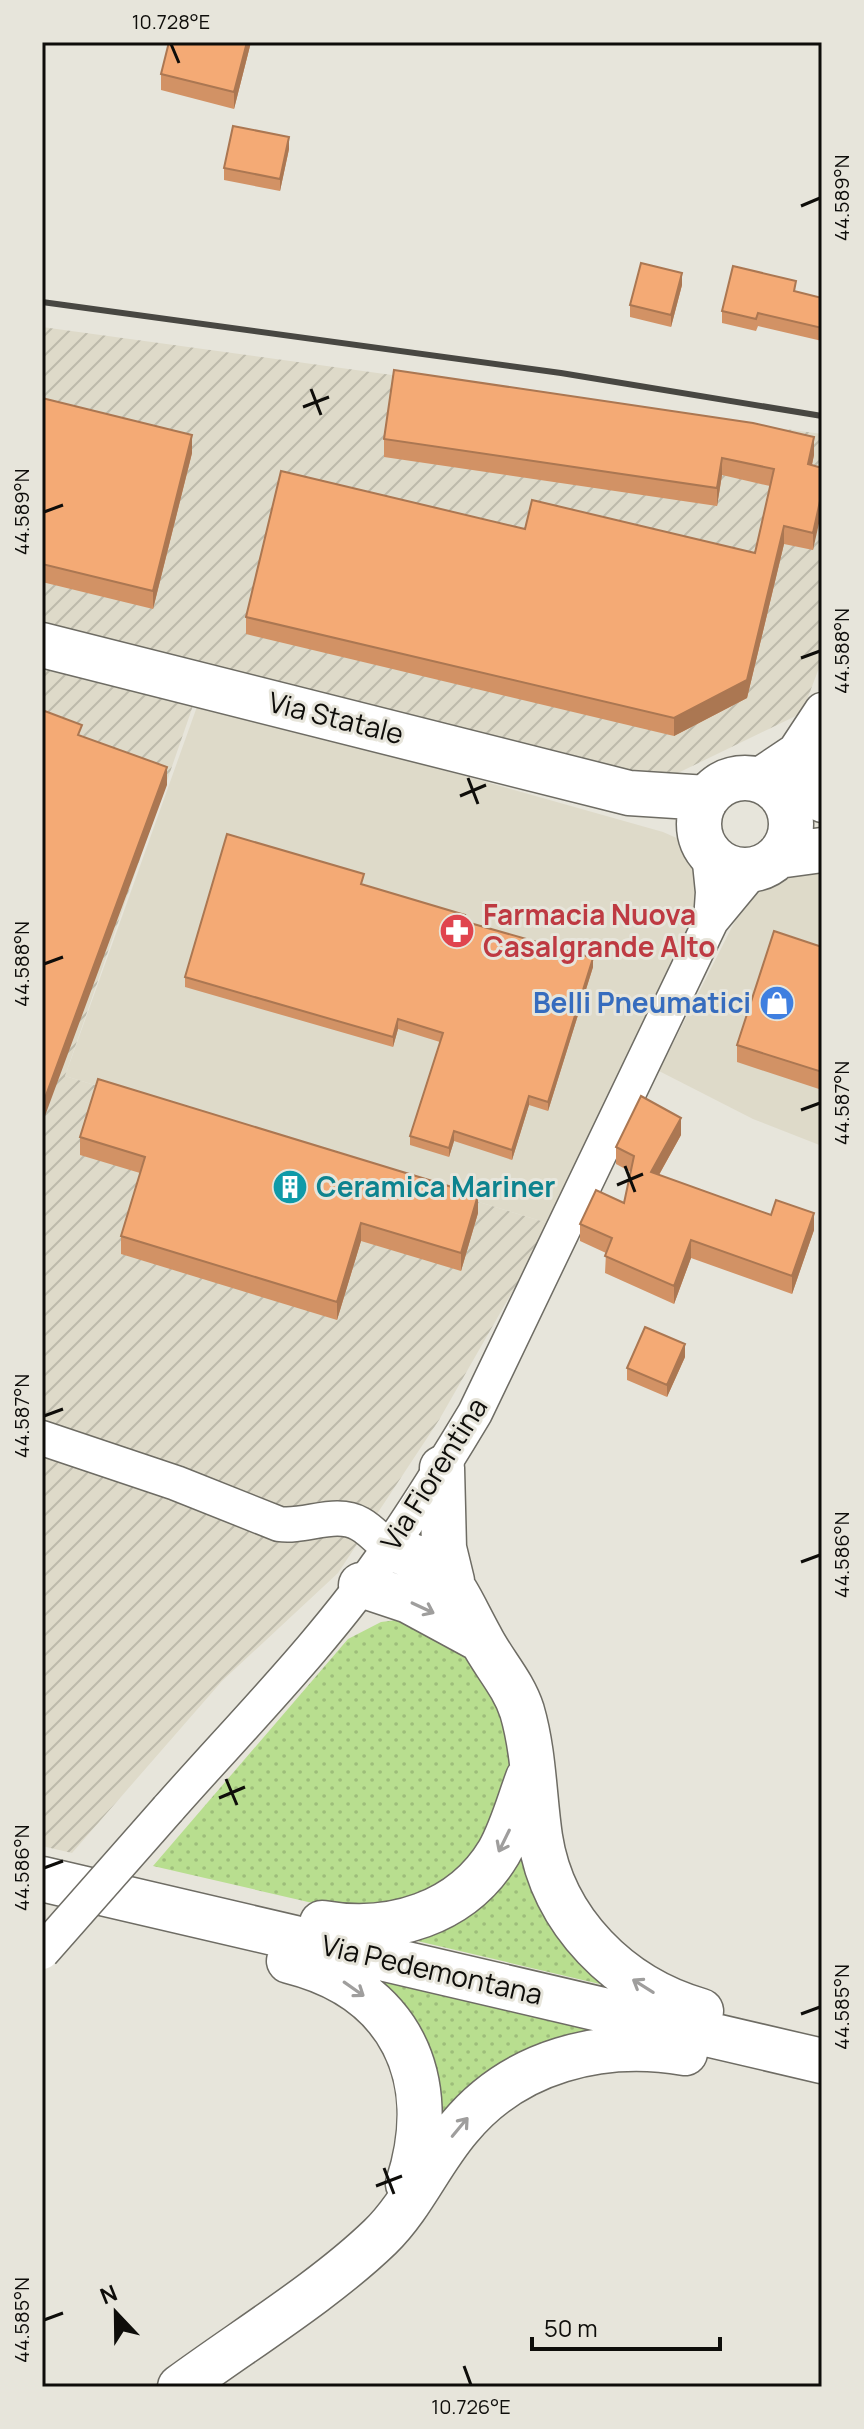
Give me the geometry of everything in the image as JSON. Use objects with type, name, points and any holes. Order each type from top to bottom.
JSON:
[{"type":"main road","name":"Via Statale","points":[[42,645],[629,793],[705,828],[729,867],[822,850]]},
{"type":"main road","points":[[705,828],[727,782],[753,779],[777,791],[805,814],[766,862]]},
{"type":"main road","points":[[442,1468],[444,1548],[452,1581],[481,1640],[509,1680],[521,1706],[528,1734],[540,1840],[554,1887],[573,1920],[603,1955],[640,1985],[665,1999],[822,2047]]},
{"type":"main road","points":[[389,1548],[430,1564],[452,1581]]},
{"type":"main road","points":[[361,1585],[420,1606],[481,1640]]},
{"type":"main road","points":[[42,1880],[339,1926],[399,1924],[443,1906],[490,1866],[512,1825],[531,1768]]},
{"type":"main road","points":[[42,1880],[305,1965],[343,1981],[369,2000],[403,2043],[421,2100],[420,2139],[399,2213]]},
{"type":"main road","name":"Via Pedemontana","points":[[42,1880],[822,2061]]},
{"type":"main road","points":[[180,2387],[382,2235],[472,2113],[526,2075],[569,2058],[622,2047],[647,2047],[822,2075]]},
{"type":"street","points":[[805,814],[809,760],[822,710]]},
{"type":"street","points":[[753,779],[795,751],[822,710]]},
{"type":"street","name":"Via Fiorentina","points":[[705,828],[713,892],[711,921]]},
{"type":"street","name":"Via Fiorentina","points":[[42,1952],[361,1585],[389,1548],[475,1413],[711,921],[766,862]]},
{"type":"street","points":[[42,1438],[176,1483],[279,1524],[293,1526],[329,1520],[359,1523],[389,1548]]},
{"type":"shaded area","points":[[42,327],[822,434],[822,660],[802,713],[653,785],[205,671],[65,1076],[551,1224],[439,1420],[338,1573],[222,1681],[72,1853],[42,1846]]},
{"type":"shaded area","points":[[199,701],[663,832],[688,843],[707,875],[705,922],[551,1224],[65,1076]]},
{"type":"shaded area","points":[[822,870],[822,1146],[753,1119],[659,1071],[735,921],[760,890],[773,876]]},
{"type":"green space","points":[[405,1619],[465,1646],[497,1688],[513,1768],[501,1816],[461,1877],[416,1900],[343,1910],[153,1866],[348,1639],[381,1622]]},
{"type":"green space","points":[[523,1824],[638,1993],[396,1936]]},
{"type":"green space","points":[[367,1972],[613,2032],[436,2134]]},
{"type":"building","points":[[169,42],[247,42],[234,92],[161,74]]},
{"type":"building","points":[[233,126],[289,137],[280,179],[224,168]]},
{"type":"building","points":[[641,263],[682,273],[671,315],[630,305]]},
{"type":"building","points":[[733,266],[796,281],[794,291],[822,298],[822,328],[758,313],[756,319],[722,311]]},
{"type":"building","points":[[394,370],[753,423],[814,437],[808,464],[822,468],[822,492],[813,533],[784,526],[747,680],[674,718],[246,617],[281,471],[525,529],[532,500],[755,553],[774,469],[722,458],[717,488],[384,439]]},
{"type":"building","points":[[42,398],[192,435],[153,591],[42,564]]},
{"type":"building","points":[[42,710],[82,725],[78,735],[167,767],[42,1106]]},
{"type":"building","points":[[227,834],[364,874],[361,884],[465,915],[463,921],[593,958],[548,1102],[529,1096],[512,1150],[454,1131],[449,1148],[410,1136],[443,1033],[398,1019],[393,1037],[185,977]]},
{"type":"building","points":[[774,931],[822,947],[822,1072],[737,1045]]},
{"type":"building","points":[[98,1079],[478,1195],[461,1253],[361,1223],[337,1302],[121,1236],[145,1157],[80,1137]]},
{"type":"building","points":[[641,1096],[681,1118],[651,1172],[771,1215],[776,1200],[814,1213],[792,1276],[691,1240],[674,1286],[605,1256],[612,1238],[580,1224],[596,1190],[624,1203],[634,1156],[616,1147]]},
{"type":"building","points":[[645,1327],[685,1344],[667,1385],[627,1368]]},
{"type":"railway","points":[[42,302],[561,373],[822,416]]},
{"type":"place","name":"Farmacia Nuova Casalgrande Alto","points":[[457,931]]},
{"type":"place","name":"Belli Pneumatici","points":[[777,1003]]},
{"type":"place","name":"Ceramica Mariner","points":[[290,1187]]}]
